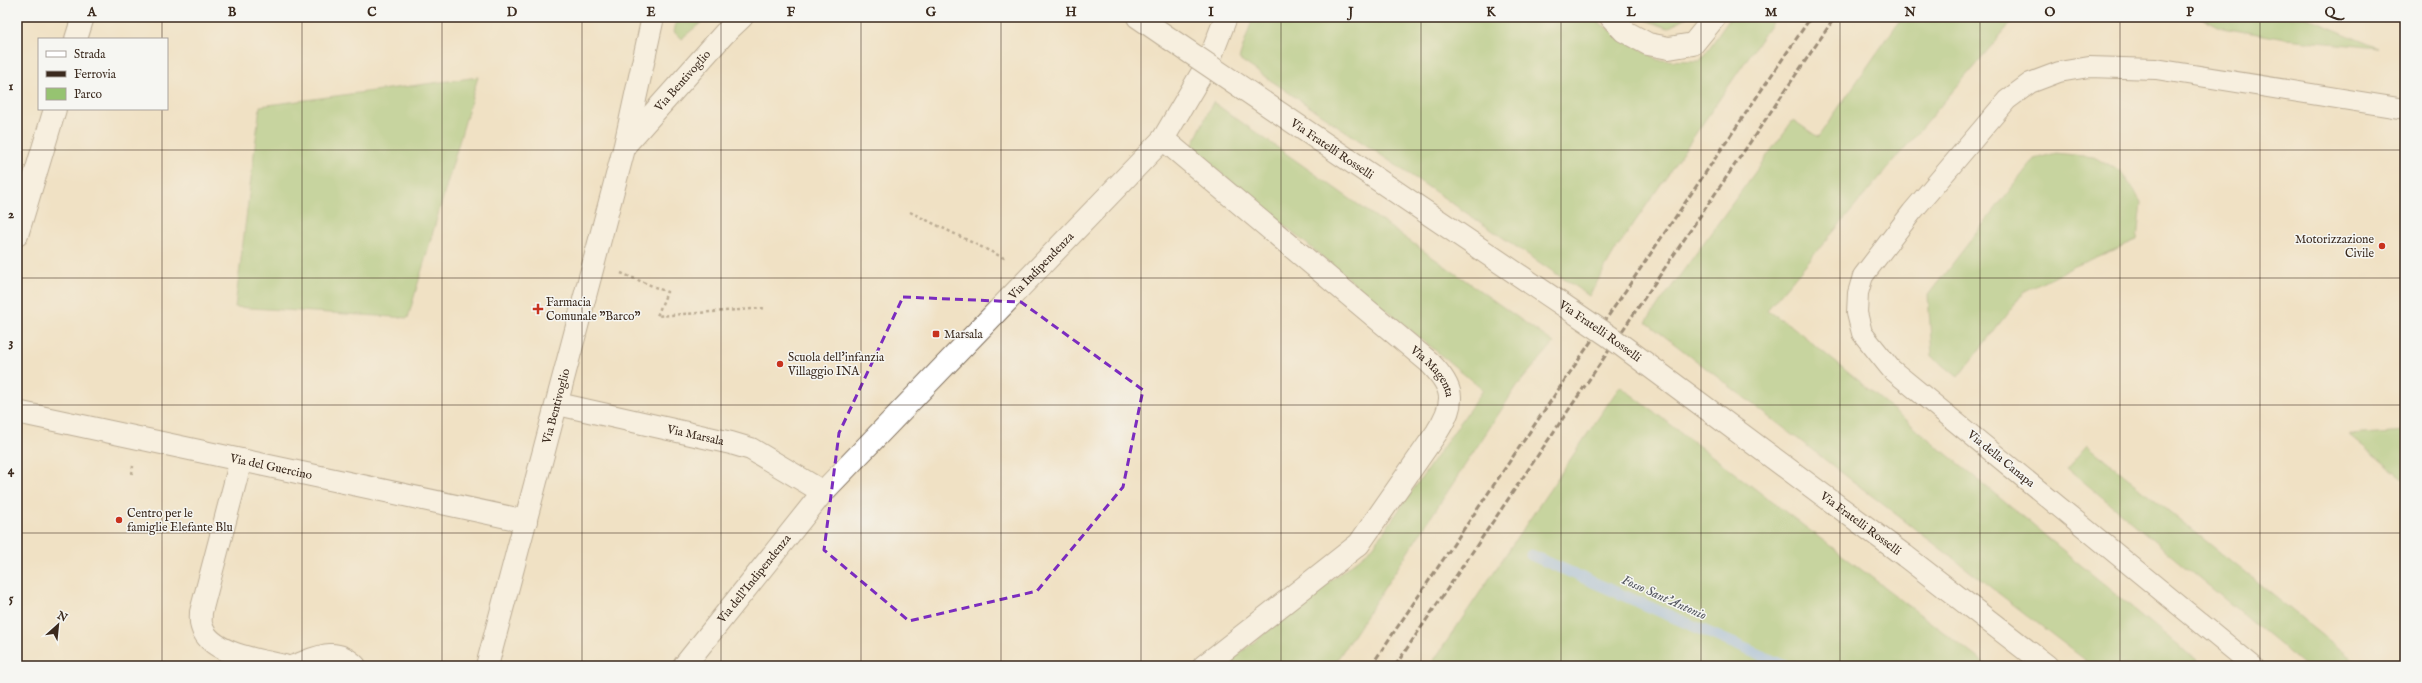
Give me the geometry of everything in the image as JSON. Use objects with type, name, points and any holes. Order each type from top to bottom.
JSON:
[{"type":"street","points":[[76,38],[83,17]]},
{"type":"street","name":"Via Bentivoglio","points":[[487,666],[558,404],[625,145],[653,17]]},
{"type":"street","name":"Via Bentivoglio","points":[[625,145],[724,34],[742,17]]},
{"type":"street","name":"Via Fratelli Rosselli","points":[[1138,17],[1609,336],[1905,556],[2047,666]]},
{"type":"street","name":"Via Indipendenza","points":[[823,492],[1163,139],[1209,61],[1226,17]]},
{"type":"street","points":[[1611,17],[1624,30],[1648,44],[1670,48],[1693,44],[1715,17]]},
{"type":"street","points":[[17,235],[55,110]]},
{"type":"street","name":"Via Magenta","points":[[1163,139],[1429,362],[1441,374],[1448,386],[1451,402],[1449,414],[1359,544],[1204,666]]},
{"type":"street","name":"Via Marsala","points":[[558,404],[752,449],[823,492]]},
{"type":"street","name":"Via del Guercino","points":[[17,412],[526,521]]},
{"type":"street","points":[[241,460],[202,612],[201,627],[209,640],[228,651],[284,666]]},
{"type":"street","name":"Via dell'Indipendenza","points":[[684,666],[823,492]]},
{"type":"street","points":[[294,666],[334,654],[348,658],[355,666]]},
{"type":"lane","name":"Via della Canapa","points":[[2253,666],[1891,369],[1862,333],[1857,313],[1858,293],[1863,276],[1912,212],[2007,100],[2030,83],[2059,72],[2089,67],[2156,69],[2405,109]]},
{"type":"path","points":[[910,212],[1034,273]]},
{"type":"path","points":[[595,262],[667,292],[657,316],[766,308]]},
{"type":"highlighted area","points":[[903,297],[1021,302],[1143,390],[1123,487],[1037,591],[909,621],[824,550],[839,433]]},
{"type":"green space","points":[[677,17],[708,17],[681,39],[674,32]]},
{"type":"green space","points":[[1253,17],[1590,17],[1658,60],[1700,61],[1731,17],[1776,17],[1615,251],[1589,296],[1239,59]]},
{"type":"green space","points":[[1637,17],[1687,17],[1668,28]]},
{"type":"green space","points":[[1902,17],[2016,17],[1767,310],[1793,327],[2203,666],[2093,666],[1646,322],[1793,120],[1818,137]]},
{"type":"green space","points":[[2200,17],[2305,17],[2378,48],[2286,39],[2217,27]]},
{"type":"green space","points":[[478,77],[408,318],[235,307],[260,106]]},
{"type":"green space","points":[[1213,102],[1554,343],[1517,386],[1333,666],[1224,666],[1373,547],[1483,390],[1191,148]]},
{"type":"green space","points":[[2056,153],[2094,157],[2122,173],[2141,202],[2137,240],[2073,267],[2024,292],[1958,377],[1932,356],[1928,295],[2034,159]]},
{"type":"green space","points":[[1620,386],[1988,666],[1430,666]]},
{"type":"green space","points":[[2405,431],[2405,480],[2349,435]]},
{"type":"green space","points":[[2087,445],[2361,666],[2305,666],[2067,468]]},
{"type":"waterway","name":"Fosso Sant'Antonio","points":[[1531,555],[1785,666]]},
{"type":"railway","points":[[1371,666],[1811,17]]},
{"type":"railway","points":[[1395,666],[1835,17]]},
{"type":"place","name":"Motorizzazione Civile","points":[[2382,246]]},
{"type":"place","name":"Farmacia Comunale \"Barco\"","points":[[538,309]]},
{"type":"place","name":"Marsala","points":[[936,334]]},
{"type":"place","name":"Scuola dell'infanzia Villaggio INA","points":[[780,364]]},
{"type":"place","name":"Centro per le famiglie Elefante Blu","points":[[119,520]]}]
